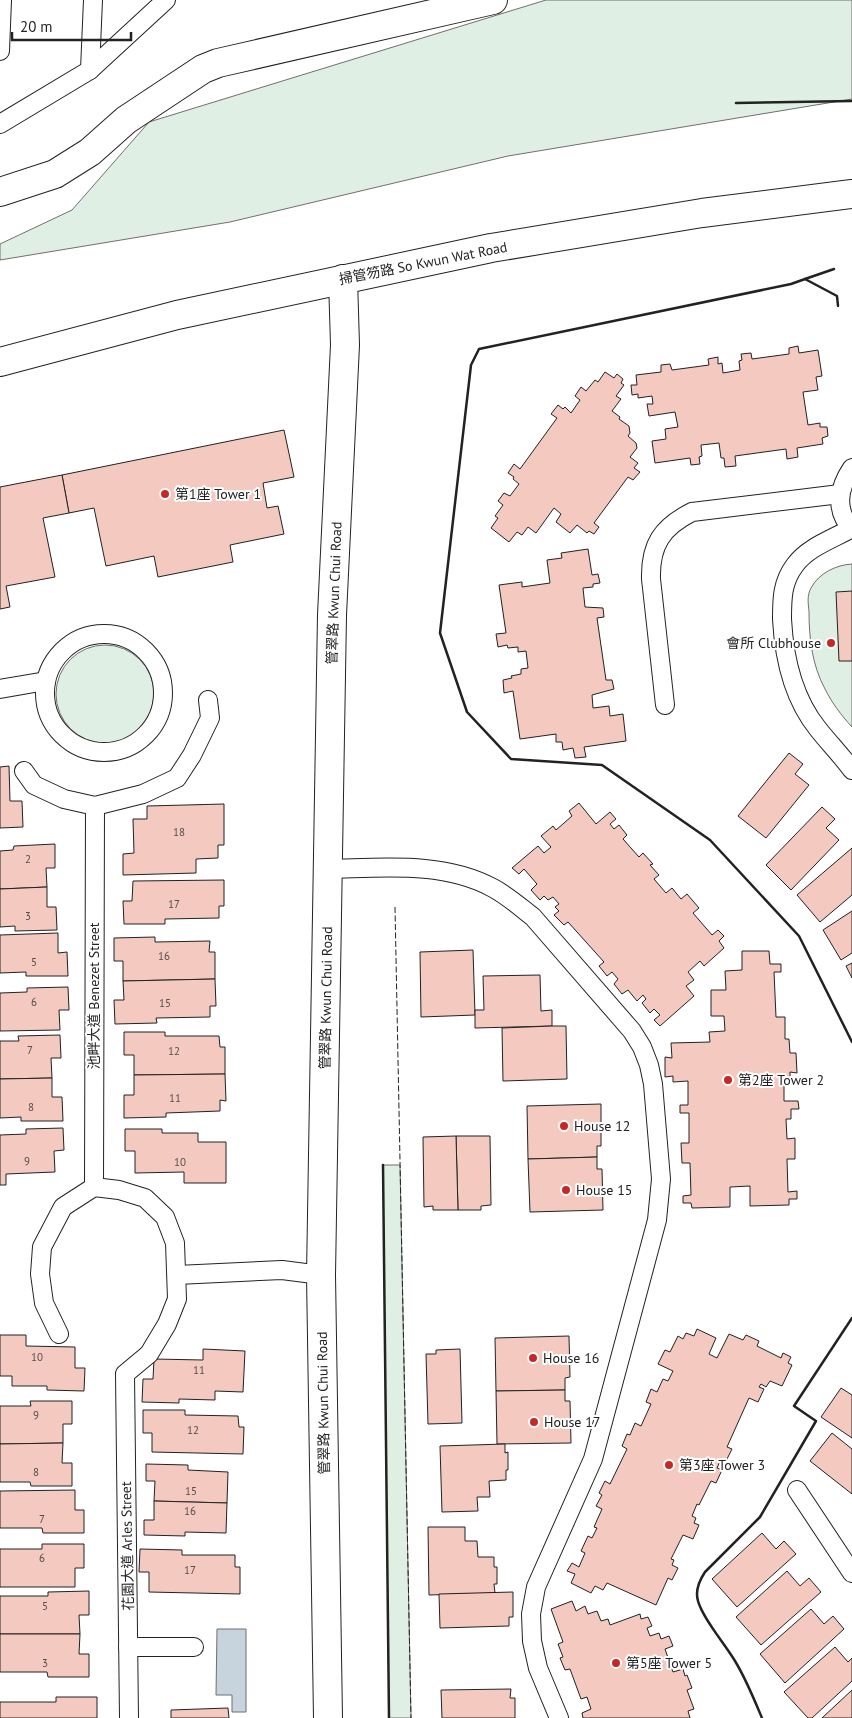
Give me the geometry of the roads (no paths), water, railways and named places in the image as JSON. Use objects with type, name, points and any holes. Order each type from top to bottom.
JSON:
[{"type":"street","points":[[0,192],[55,174],[90,152],[126,120],[203,69],[218,63],[492,0]]},
{"type":"street","name":"掃管笏路 So Kwun Wat Road","points":[[0,362],[178,315],[491,248],[683,216],[852,194]]},
{"type":"street","name":"管翠路 Kwun Chui Road","points":[[328,1718],[321,1275],[332,615],[345,345],[343,279]]},
{"type":"lane","points":[[0,51],[2,0]]},
{"type":"lane","points":[[90,70],[93,0]]},
{"type":"lane","points":[[0,124],[90,70],[166,0]]},
{"type":"lane","points":[[852,468],[844,480],[840,494],[840,509],[846,522],[852,528],[806,553],[795,564],[787,578],[782,593],[783,635],[786,658],[792,680],[801,701],[817,728],[852,770]]},
{"type":"lane","points":[[665,705],[650,562],[655,546],[664,532],[677,520],[692,512],[840,494]]},
{"type":"lane","points":[[98,634],[117,634],[134,641],[149,653],[159,668],[164,687],[162,707],[154,726],[140,741],[111,758],[81,749],[64,738],[52,722],[45,702],[46,681],[52,664],[64,649],[80,638],[98,634]]},
{"type":"lane","points":[[0,689],[46,681]]},
{"type":"lane","points":[[24,771],[34,785],[64,799],[95,806],[142,794],[177,778],[192,755],[210,718],[208,700]]},
{"type":"lane","name":"池畔大道 Benezet Street","points":[[94,1187],[95,806]]},
{"type":"lane","points":[[328,869],[420,868],[445,871],[493,888],[514,901],[533,917],[632,1031],[642,1047],[649,1065],[653,1084],[661,1179],[657,1220],[593,1459],[546,1561],[536,1587],[531,1614],[532,1641],[538,1668],[559,1718]]},
{"type":"lane","points":[[59,1334],[44,1303],[40,1274],[42,1248],[63,1207],[94,1187],[119,1190],[145,1198],[165,1218],[175,1242],[177,1275],[282,1270],[321,1275]]},
{"type":"lane","name":"花園大道 Arles Street","points":[[129,1718],[126,1374],[149,1354],[167,1324],[177,1299],[177,1275]]},
{"type":"lane","points":[[797,1490],[846,1551],[852,1573]]},
{"type":"lane","points":[[128,1647],[194,1647]]},
{"type":"place","name":"第1座 Tower 1","points":[[165,494]]},
{"type":"place","name":"會所 Clubhouse","points":[[831,643]]},
{"type":"place","name":"第2座 Tower 2","points":[[728,1080]]},
{"type":"place","name":"House 12","points":[[564,1126]]},
{"type":"place","name":"House 15","points":[[566,1190]]},
{"type":"place","name":"House 16","points":[[533,1358]]},
{"type":"place","name":"House 17","points":[[534,1422]]},
{"type":"place","name":"第3座 Tower 3","points":[[669,1465]]},
{"type":"place","name":"第5座 Tower 5","points":[[616,1663]]}]
